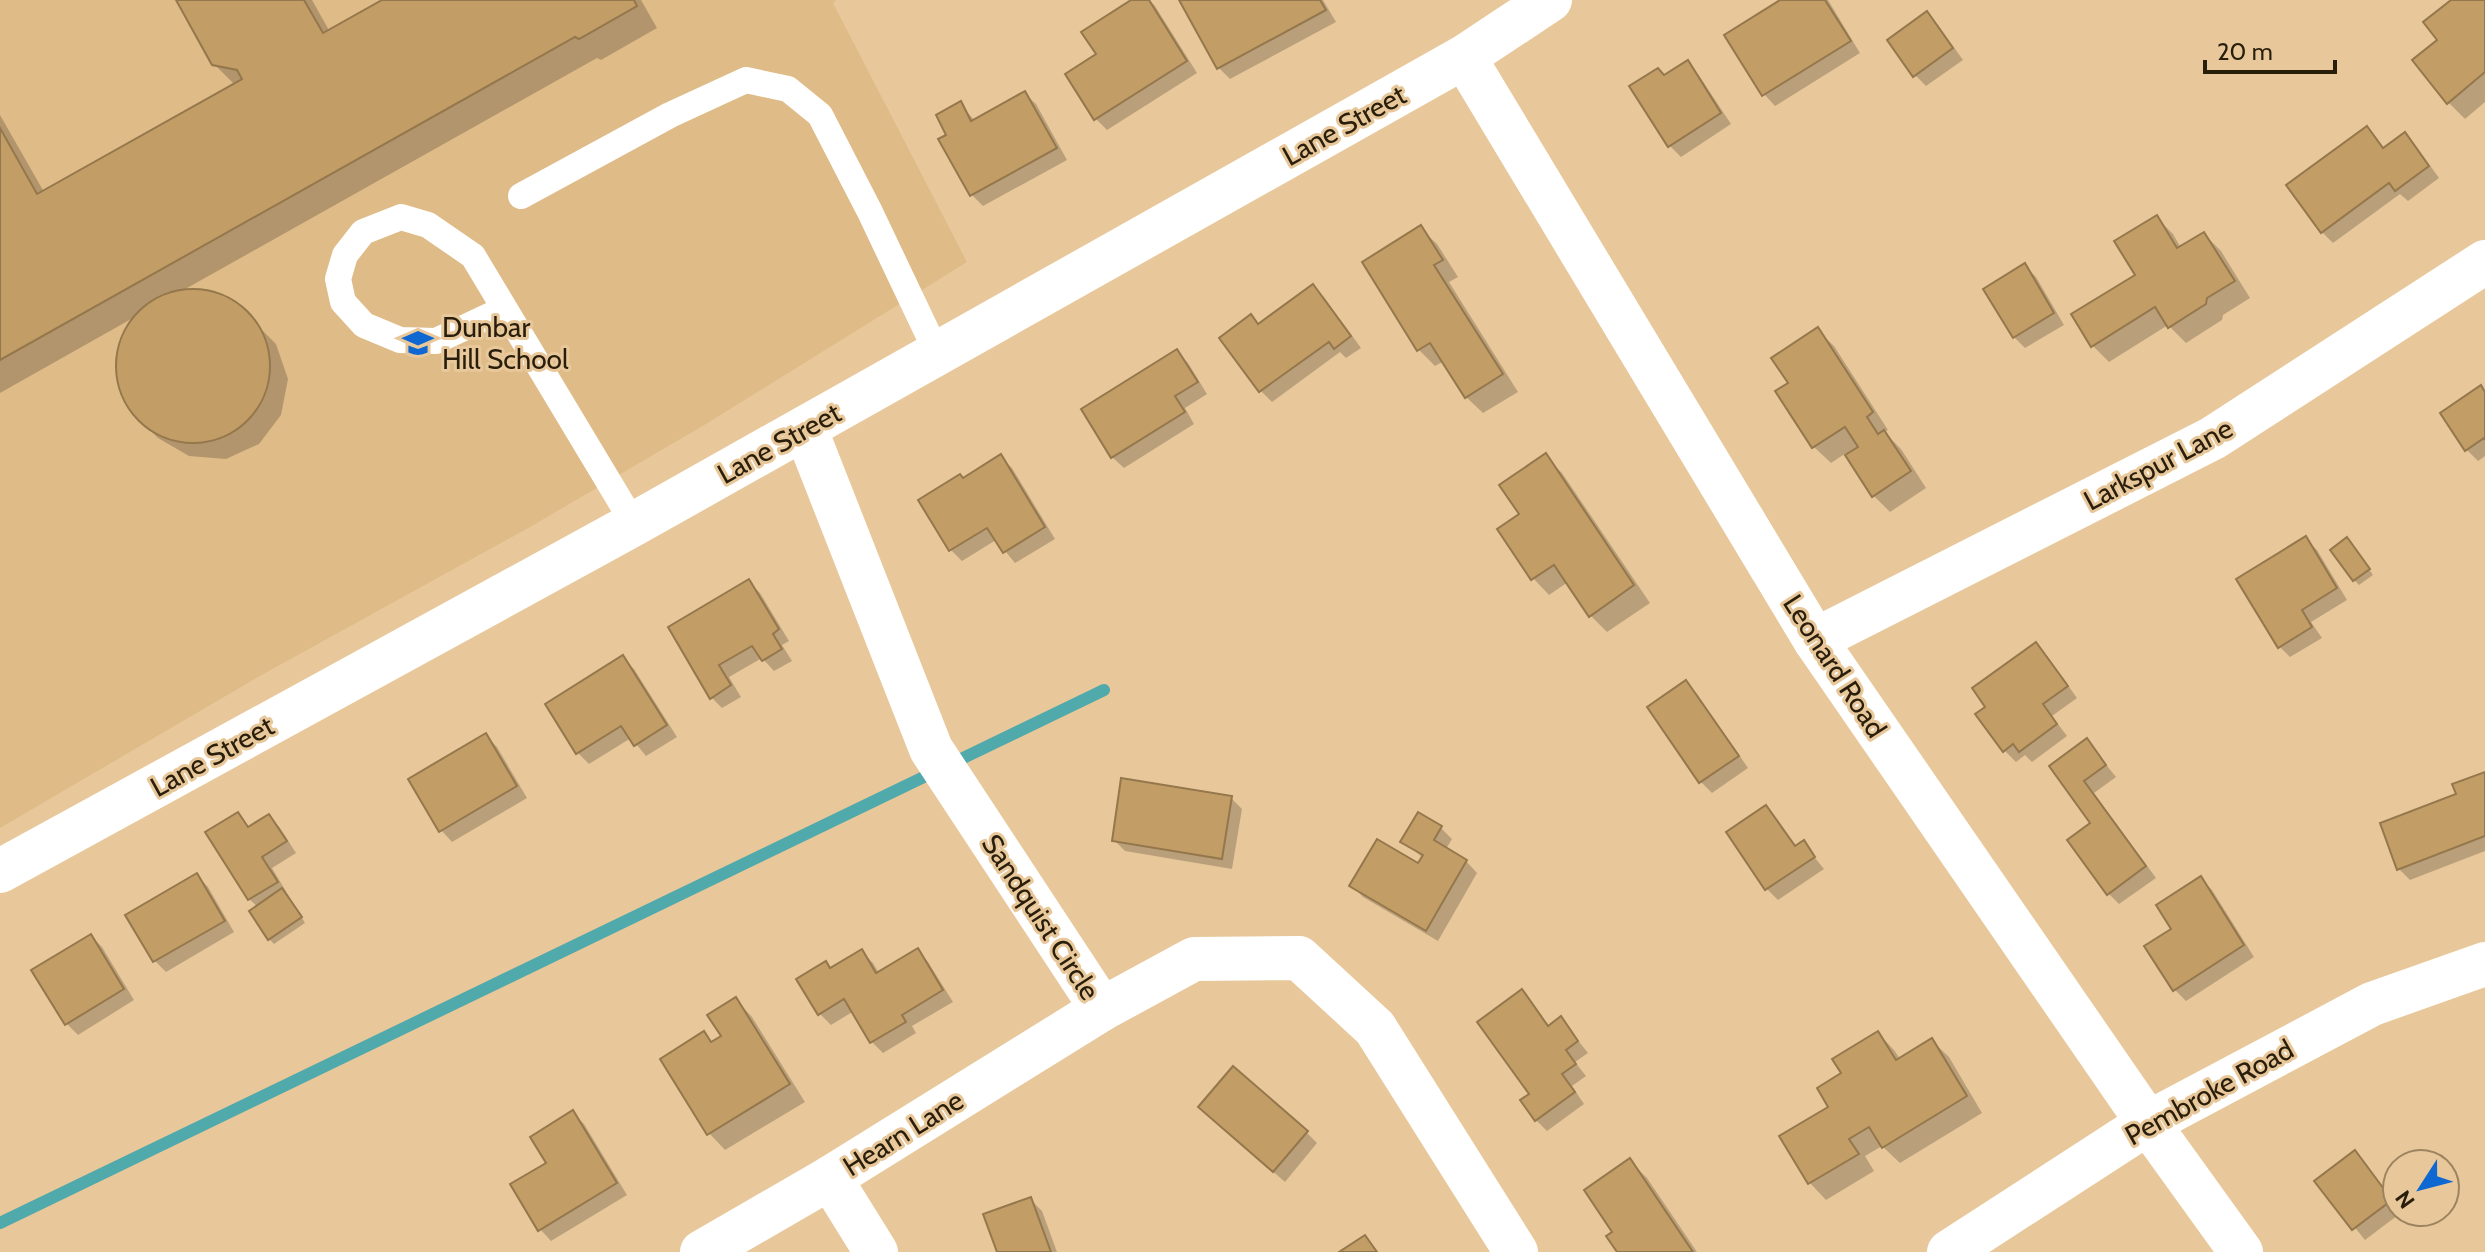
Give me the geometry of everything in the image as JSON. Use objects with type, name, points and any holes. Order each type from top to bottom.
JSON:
[{"type":"street","name":"Lane Street","points":[[0,871],[805,428],[1464,57],[1550,0]]},
{"type":"street","name":"Leonard Road","points":[[1464,57],[1815,640],[2148,1123],[2241,1252]]},
{"type":"street","name":"Larkspur Lane","points":[[1815,640],[2213,438],[2485,262]]},
{"type":"street","name":"Sandquist Circle","points":[[805,428],[931,749],[1102,1009],[1194,959],[1299,958],[1375,1028],[1516,1252]]},
{"type":"street","name":"Pembroke Road","points":[[1949,1252],[2148,1123],[2372,1004],[2485,964]]},
{"type":"street","name":"Hearn Lane","points":[[702,1252],[830,1178],[1102,1009]]},
{"type":"street","points":[[830,1178],[876,1252]]},
{"type":"lane","points":[[521,196],[670,115],[746,80],[788,89],[820,115],[937,353]]},
{"type":"lane","points":[[504,309],[436,341],[400,340],[364,325],[343,302],[338,279],[345,255],[363,232],[401,217],[428,225],[473,256],[634,524]]},
{"type":"shaded area","name":"Dunbar Hill School","points":[[0,0],[836,0],[833,3],[967,262],[706,424],[530,527],[258,677],[0,828]]},
{"type":"building","points":[[176,0],[304,0],[323,33],[382,0],[634,0],[637,6],[579,39],[575,37],[0,360],[0,128],[37,194],[242,79],[237,70],[212,65]]},
{"type":"building","points":[[1131,0],[1149,0],[1187,61],[1094,120],[1065,74],[1096,54],[1081,32]]},
{"type":"building","points":[[1179,0],[1320,0],[1326,10],[1217,69]]},
{"type":"building","points":[[1780,0],[1825,0],[1851,41],[1762,96],[1724,35]]},
{"type":"building","points":[[2451,0],[2485,0],[2485,72],[2447,104],[2412,60],[2437,40],[2423,22]]},
{"type":"building","points":[[1927,11],[1953,48],[1913,77],[1887,40]]},
{"type":"building","points":[[1688,60],[1721,113],[1668,147],[1629,86],[1658,68],[1664,75]]},
{"type":"building","points":[[1025,91],[1057,148],[970,196],[938,139],[946,135],[936,115],[961,101],[971,121]]},
{"type":"building","points":[[2367,126],[2383,148],[2405,132],[2429,166],[2395,191],[2389,183],[2321,233],[2286,185]]},
{"type":"building","points":[[2157,215],[2177,248],[2204,232],[2235,281],[2168,328],[2155,307],[2091,347],[2071,314],[2135,275],[2114,241]]},
{"type":"building","points":[[1421,225],[1443,260],[1434,265],[1503,374],[1465,398],[1430,343],[1417,351],[1362,262]]},
{"type":"building","points":[[2025,263],[2054,313],[2013,338],[1983,289]]},
{"type":"building","points":[[1313,284],[1351,336],[1334,349],[1329,342],[1259,392],[1219,338],[1251,314],[1258,324]]},
{"type":"building","points":[[193,289],[222,295],[247,312],[264,337],[270,366],[264,395],[247,420],[222,437],[193,443],[164,437],[139,420],[122,395],[116,366],[122,337],[139,312],[164,295]]},
{"type":"building","points":[[1818,327],[1873,412],[1867,417],[1878,434],[1884,430],[1911,471],[1872,497],[1845,455],[1858,447],[1845,427],[1812,448],[1775,391],[1788,383],[1771,358]]},
{"type":"building","points":[[1177,349],[1198,382],[1175,396],[1185,412],[1111,458],[1081,409]]},
{"type":"building","points":[[2481,385],[2485,392],[2485,440],[2465,451],[2440,413]]},
{"type":"building","points":[[1546,453],[1634,585],[1589,617],[1554,565],[1531,580],[1497,529],[1519,514],[1499,485]]},
{"type":"building","points":[[1001,454],[1045,527],[1003,553],[987,528],[949,551],[918,500],[960,474],[963,478]]},
{"type":"building","points":[[2306,536],[2337,588],[2302,610],[2312,627],[2278,648],[2236,579]]},
{"type":"building","points":[[2347,537],[2370,569],[2353,581],[2330,550]]},
{"type":"building","points":[[749,579],[779,629],[773,634],[782,649],[762,661],[752,646],[719,665],[731,685],[710,699],[668,627]]},
{"type":"building","points":[[2036,642],[2068,686],[2043,704],[2057,724],[2019,752],[2013,744],[2003,752],[1975,714],[1985,707],[1972,688]]},
{"type":"building","points":[[623,655],[667,725],[634,746],[621,726],[576,754],[545,704]]},
{"type":"building","points":[[1686,680],[1739,756],[1699,783],[1647,707]]},
{"type":"building","points":[[486,733],[517,786],[439,832],[408,779]]},
{"type":"building","points":[[2087,738],[2106,765],[2084,781],[2146,866],[2107,895],[2067,840],[2090,823],[2049,766]]},
{"type":"building","points":[[2485,772],[2485,836],[2397,870],[2380,823],[2456,794],[2452,784]]},
{"type":"building","points":[[1121,778],[1232,796],[1222,859],[1112,841]]},
{"type":"building","points":[[1766,805],[1795,846],[1804,840],[1815,857],[1765,890],[1726,832]]},
{"type":"building","points":[[238,812],[248,827],[269,814],[287,841],[262,857],[278,882],[248,900],[205,832]]},
{"type":"building","points":[[1418,812],[1442,826],[1434,840],[1467,860],[1426,931],[1349,886],[1377,839],[1418,863],[1423,855],[1400,842]]},
{"type":"building","points":[[197,873],[225,921],[153,962],[125,915]]},
{"type":"building","points":[[2201,876],[2244,945],[2173,991],[2144,946],[2171,929],[2156,905]]},
{"type":"building","points":[[282,888],[302,917],[268,940],[249,911]]},
{"type":"building","points":[[91,934],[124,989],[65,1025],[31,970]]},
{"type":"building","points":[[918,948],[943,990],[902,1015],[906,1022],[870,1043],[844,999],[818,1015],[796,979],[826,961],[830,968],[862,949],[876,973]]},
{"type":"building","points":[[1522,989],[1548,1026],[1561,1016],[1578,1041],[1566,1050],[1576,1064],[1562,1074],[1575,1092],[1535,1121],[1520,1100],[1529,1094],[1477,1022]]},
{"type":"building","points":[[736,997],[790,1084],[707,1135],[660,1059],[704,1031],[711,1042],[721,1036],[707,1015]]},
{"type":"building","points":[[1878,1031],[1896,1060],[1932,1038],[1967,1096],[1882,1148],[1869,1127],[1849,1139],[1859,1154],[1808,1184],[1779,1136],[1828,1107],[1817,1088],[1841,1073],[1832,1059]]},
{"type":"building","points":[[1233,1066],[1308,1131],[1273,1172],[1198,1107]]},
{"type":"building","points":[[573,1110],[617,1183],[538,1231],[510,1184],[546,1163],[530,1137]]},
{"type":"building","points":[[2355,1150],[2381,1185],[2381,1208],[2352,1230],[2314,1181]]},
{"type":"building","points":[[1630,1158],[1693,1252],[1617,1252],[1606,1236],[1612,1232],[1584,1190]]},
{"type":"building","points":[[1031,1197],[1051,1252],[997,1252],[983,1214]]},
{"type":"building","points":[[1365,1235],[1377,1252],[1339,1252]]},
{"type":"waterway","points":[[0,1223],[1104,690]]},
{"type":"place","name":"Dunbar Hill School","points":[[418,343]]}]
